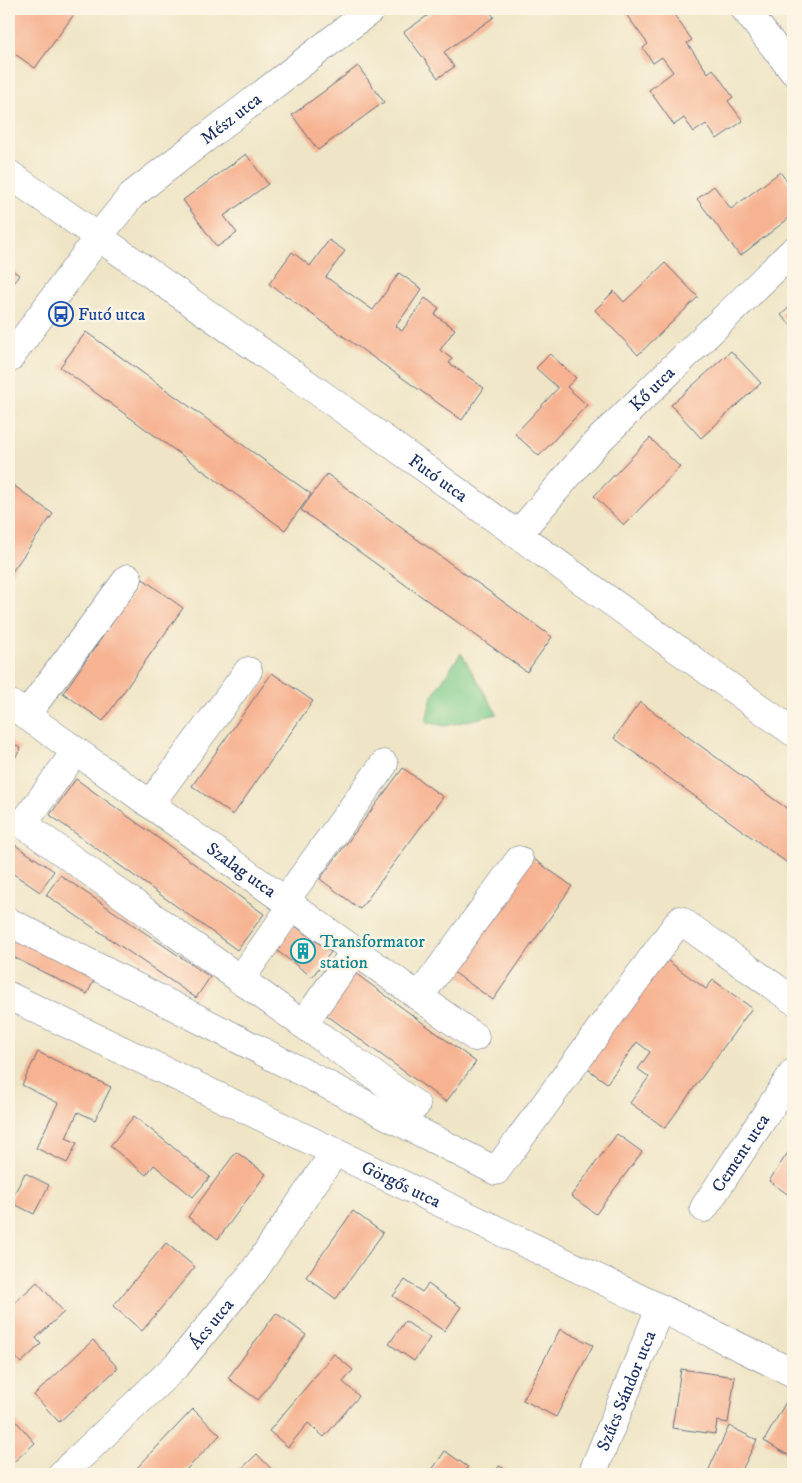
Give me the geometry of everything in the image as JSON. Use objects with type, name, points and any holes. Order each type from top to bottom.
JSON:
[{"type":"street","name":"Mész utca","points":[[9,359],[99,236],[132,195],[372,9]]},
{"type":"street","points":[[745,9],[793,71]]},
{"type":"street","name":"Futó utca","points":[[9,174],[518,534],[793,732]]},
{"type":"street","name":"Kő utca","points":[[518,534],[596,443],[793,252]]},
{"type":"street","points":[[18,709],[128,578]]},
{"type":"street","points":[[150,804],[248,671]]},
{"type":"street","name":"Szalag utca","points":[[18,709],[475,1037]]},
{"type":"street","points":[[76,751],[23,824],[416,1105]]},
{"type":"street","points":[[240,980],[289,903],[384,764]]},
{"type":"street","points":[[419,997],[519,860]]},
{"type":"street","points":[[9,922],[496,1171],[680,920],[793,1000]]},
{"type":"street","points":[[303,1024],[355,951]]},
{"type":"street","name":"Görgős utca","points":[[9,996],[793,1373]]},
{"type":"street","name":"Cement utca","points":[[704,1208],[793,1073]]},
{"type":"street","name":"Ács utca","points":[[62,1474],[178,1364],[254,1271],[335,1152]]},
{"type":"street","name":"Szűcs Sándor utca","points":[[599,1469],[660,1308]]},
{"type":"green space","points":[[461,653],[497,714],[445,726],[426,722],[432,696]]},
{"type":"building","points":[[9,9],[78,9],[35,68],[9,50]]},
{"type":"building","points":[[437,9],[488,9],[494,17],[444,52],[454,67],[438,78],[404,32]]},
{"type":"building","points":[[622,9],[661,9],[663,11],[670,9],[692,40],[687,43],[708,73],[713,69],[733,97],[728,101],[743,121],[717,139],[706,124],[694,132],[684,118],[674,125],[649,90],[673,72],[662,57],[653,63],[643,48],[648,44]]},
{"type":"building","points":[[358,66],[384,102],[318,150],[292,115]]},
{"type":"building","points":[[246,154],[268,184],[224,216],[237,233],[217,247],[183,200]]},
{"type":"building","points":[[780,172],[793,189],[793,215],[740,256],[697,199],[714,186],[731,209]]},
{"type":"building","points":[[329,240],[345,251],[326,277],[373,310],[399,273],[422,289],[396,326],[402,331],[425,298],[439,308],[435,315],[455,329],[440,350],[452,359],[449,363],[484,388],[462,420],[269,284],[292,252],[310,266]]},
{"type":"building","points":[[665,263],[698,297],[638,355],[595,310],[614,291],[624,302]]},
{"type":"building","points":[[9,268],[19,275],[9,289]]},
{"type":"building","points":[[793,304],[793,328],[781,315]]},
{"type":"building","points":[[86,332],[311,494],[285,530],[60,367]]},
{"type":"building","points":[[731,351],[761,383],[701,438],[671,405]]},
{"type":"building","points":[[550,354],[576,378],[567,387],[587,405],[539,456],[515,434],[558,388],[536,368]]},
{"type":"building","points":[[650,438],[680,467],[624,525],[594,496]]},
{"type":"building","points":[[327,474],[552,637],[527,672],[301,510]]},
{"type":"building","points":[[13,485],[53,514],[9,576],[9,491]]},
{"type":"building","points":[[143,579],[183,608],[103,721],[63,693]]},
{"type":"building","points":[[272,673],[313,701],[233,815],[192,786]]},
{"type":"building","points":[[640,702],[793,813],[793,867],[614,738]]},
{"type":"building","points":[[9,740],[21,749],[9,766]]},
{"type":"building","points":[[403,768],[443,797],[360,909],[320,879]]},
{"type":"building","points":[[76,779],[264,914],[237,950],[50,815]]},
{"type":"building","points":[[9,841],[54,871],[40,892],[9,871]]},
{"type":"building","points":[[531,857],[572,886],[493,1000],[452,971]]},
{"type":"building","points":[[60,875],[210,977],[196,998],[46,895]]},
{"type":"building","name":"Transformator station","points":[[294,925],[331,952],[312,977],[276,950]]},
{"type":"building","points":[[9,927],[99,971],[87,994],[9,955]]},
{"type":"building","points":[[664,958],[706,989],[713,980],[752,1008],[665,1128],[630,1103],[649,1077],[638,1069],[650,1052],[637,1042],[607,1083],[585,1067]]},
{"type":"building","points":[[351,970],[476,1062],[446,1102],[321,1011]]},
{"type":"building","points":[[38,1052],[111,1087],[95,1120],[78,1112],[66,1138],[77,1143],[67,1163],[36,1148],[58,1103],[22,1085]]},
{"type":"building","points":[[134,1116],[210,1177],[193,1197],[154,1165],[146,1175],[110,1146]]},
{"type":"building","points":[[617,1134],[642,1152],[596,1214],[571,1196]]},
{"type":"building","points":[[793,1145],[793,1198],[769,1181]]},
{"type":"building","points":[[236,1152],[266,1174],[218,1239],[188,1217]]},
{"type":"building","points":[[25,1173],[49,1185],[34,1214],[10,1202]]},
{"type":"building","points":[[353,1211],[383,1233],[336,1299],[306,1277]]},
{"type":"building","points":[[166,1243],[195,1267],[142,1331],[113,1306]]},
{"type":"building","points":[[405,1280],[422,1292],[428,1284],[461,1307],[444,1331],[393,1296]]},
{"type":"building","points":[[37,1282],[64,1312],[36,1338],[41,1344],[21,1363],[9,1350],[9,1324],[13,1320],[9,1316],[9,1308]]},
{"type":"building","points":[[276,1313],[306,1335],[258,1400],[228,1378]]},
{"type":"building","points":[[405,1321],[430,1338],[414,1361],[389,1344]]},
{"type":"building","points":[[560,1329],[593,1345],[556,1417],[523,1400]]},
{"type":"building","points":[[93,1340],[118,1368],[59,1422],[34,1395]]},
{"type":"building","points":[[334,1354],[353,1370],[343,1382],[359,1396],[324,1437],[308,1423],[288,1447],[269,1431]]},
{"type":"building","points":[[681,1369],[735,1377],[728,1423],[717,1421],[715,1434],[672,1428]]},
{"type":"building","points":[[787,1400],[793,1403],[793,1458],[764,1441]]},
{"type":"building","points":[[193,1409],[220,1435],[182,1474],[144,1474],[137,1468]]},
{"type":"building","points":[[9,1413],[35,1443],[9,1466]]},
{"type":"building","points":[[729,1426],[757,1440],[740,1474],[720,1474],[709,1469]]},
{"type":"building","points":[[445,1451],[468,1467],[463,1474],[429,1474]]},
{"type":"building","points":[[257,1454],[276,1474],[236,1474]]},
{"type":"building","points":[[499,1466],[514,1474],[494,1474]]},
{"type":"place","name":"Futó utca","points":[[61,314]]},
{"type":"place","name":"Transformator station","points":[[303,951]]}]
